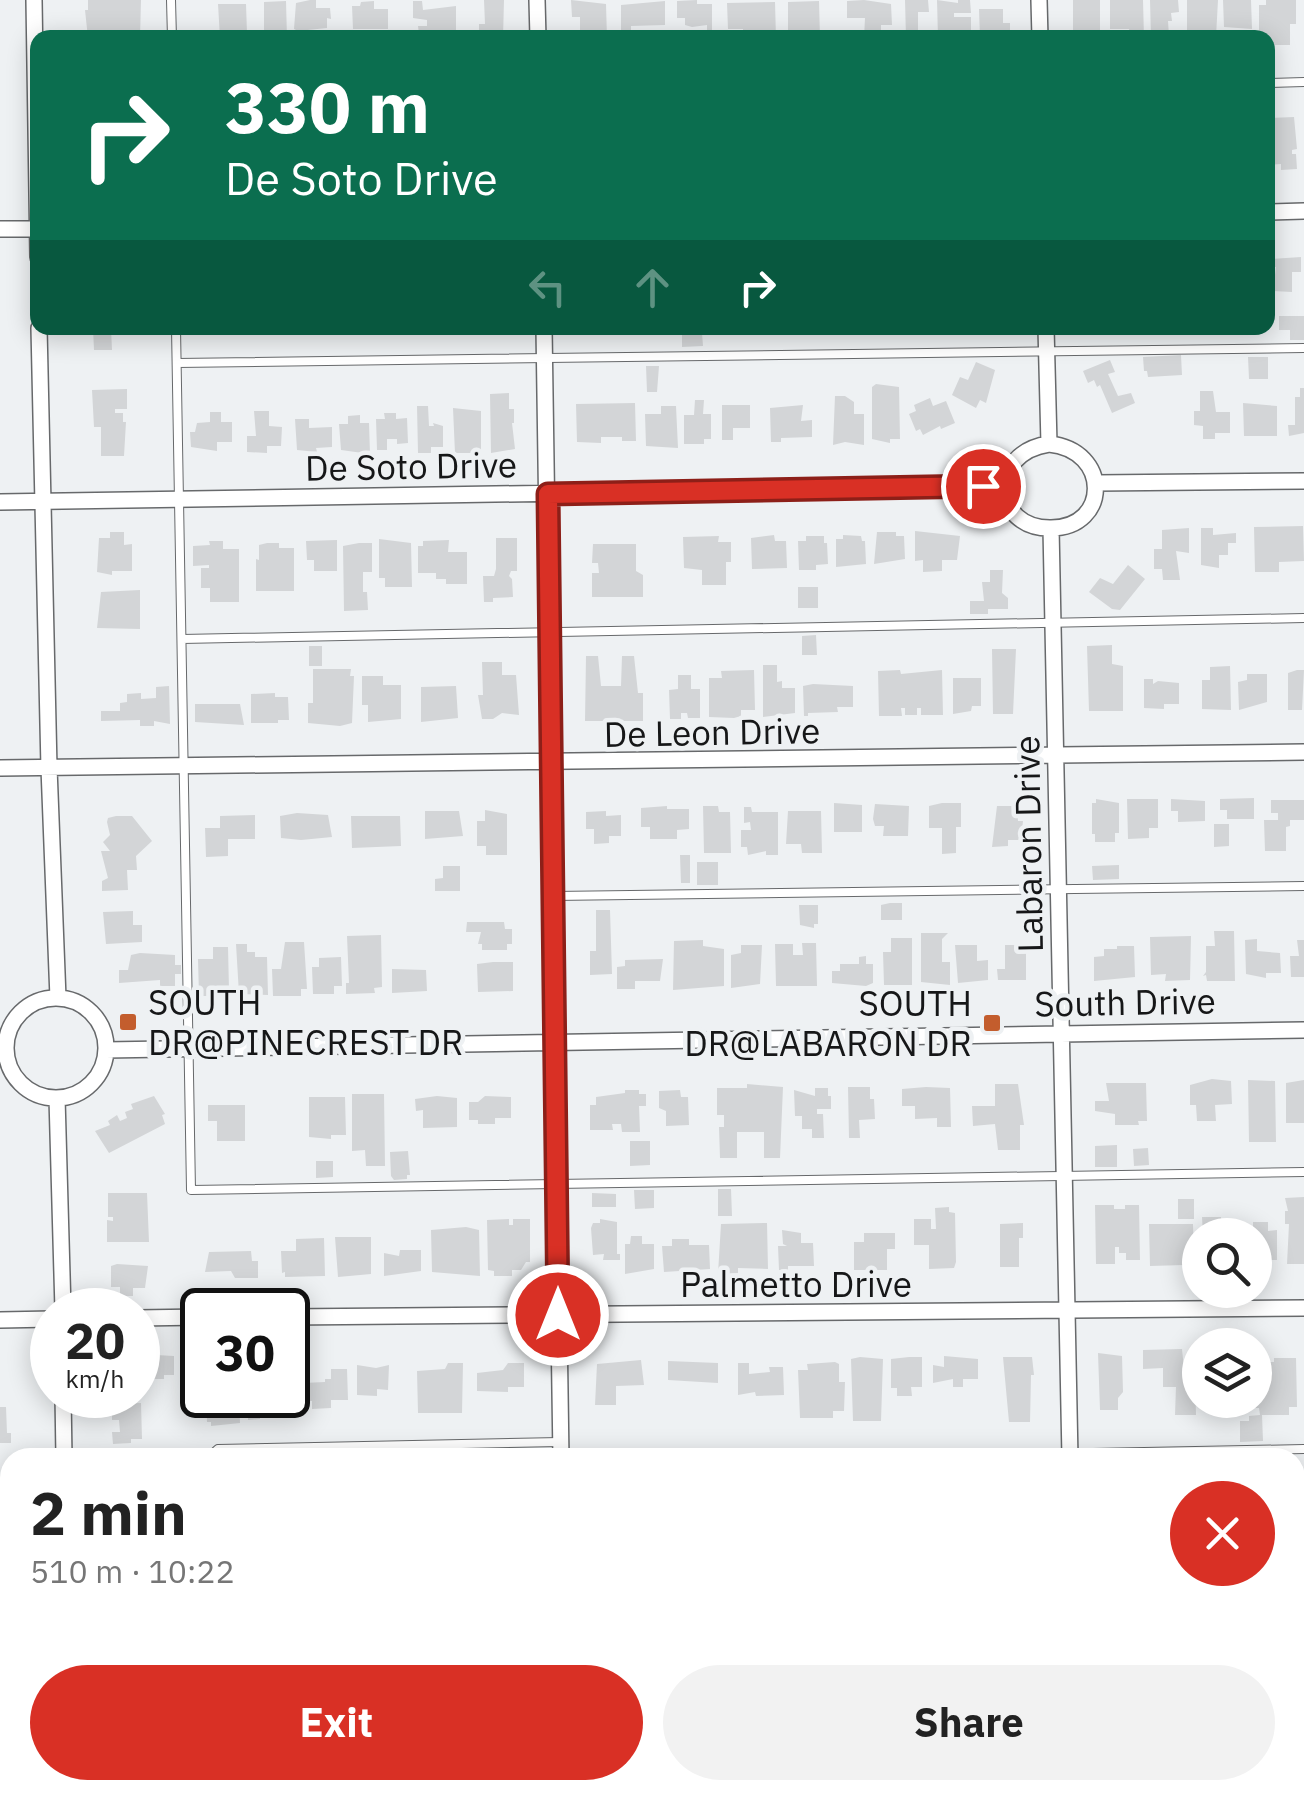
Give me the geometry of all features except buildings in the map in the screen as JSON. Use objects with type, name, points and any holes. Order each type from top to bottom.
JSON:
[{"type":"street","points":[[34,0],[34,30]]},
{"type":"street","points":[[537,0],[538,30]]},
{"type":"street","points":[[1039,0],[1040,30]]},
{"type":"street","points":[[1275,212],[1304,211]]},
{"type":"street","points":[[0,229],[30,228]]},
{"type":"street","points":[[39,335],[58,998]]},
{"type":"street","points":[[544,335],[560,1448]]},
{"type":"street","points":[[1046,335],[1049,444]]},
{"type":"street","points":[[1049,444],[1072,448],[1086,458],[1097,483],[1095,497],[1084,515],[1075,522],[1051,528],[1020,518],[1008,505],[1004,486],[1005,474],[1018,455],[1049,444]]},
{"type":"street","points":[[1097,483],[1304,481]]},
{"type":"street","name":"De Soto Drive","points":[[0,502],[1004,486]]},
{"type":"street","name":"Labaron Drive","points":[[1051,528],[1070,1448]]},
{"type":"street","name":"De Leon Drive","points":[[0,768],[1304,752]]},
{"type":"street","points":[[58,998],[87,1008],[98,1020],[106,1050],[96,1078],[72,1096],[57,1098],[28,1089],[12,1070],[3,1049],[16,1018],[42,1000],[58,998]]},
{"type":"street","name":"South Drive","points":[[106,1050],[1304,1030]]},
{"type":"street","points":[[57,1098],[62,1288]]},
{"type":"street","name":"Palmetto Drive","points":[[310,1317],[1304,1308]]},
{"type":"street","points":[[0,1320],[30,1319]]},
{"type":"street","points":[[64,1418],[64,1448]]},
{"type":"lane","points":[[172,0],[172,30]]},
{"type":"lane","points":[[1275,83],[1304,82]]},
{"type":"lane","points":[[176,335],[191,1190],[1304,1172]]},
{"type":"lane","points":[[177,363],[1304,348]]},
{"type":"lane","points":[[182,639],[1304,618]]},
{"type":"lane","points":[[554,896],[1304,886]]},
{"type":"place","name":"SOUTH DR@PINECREST DR","points":[[128,1022]]},
{"type":"place","name":"SOUTH DR@LABARON DR","points":[[992,1023]]},
{"type":"route","points":[[558,1315],[548,494],[983,486]]}]
